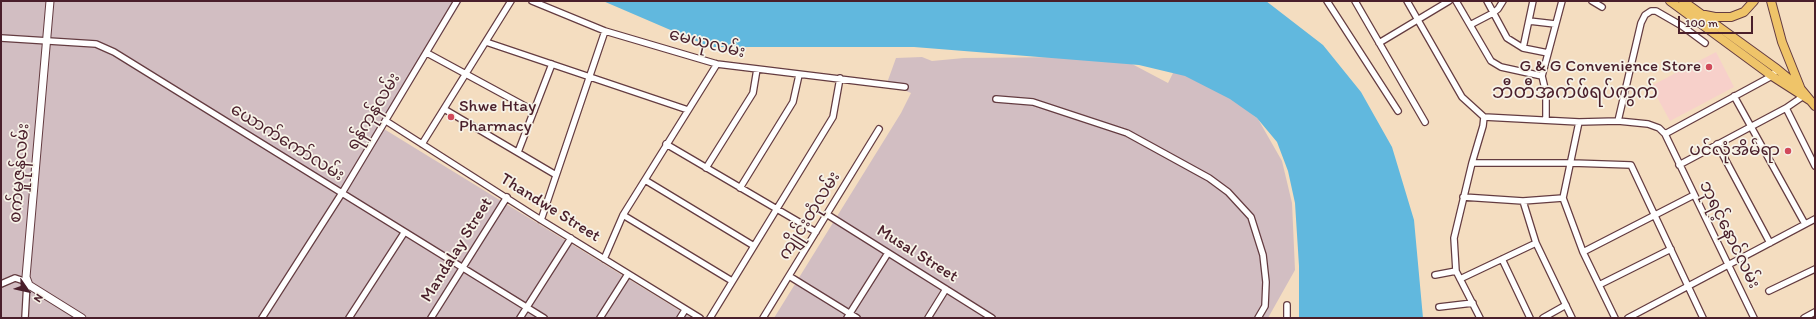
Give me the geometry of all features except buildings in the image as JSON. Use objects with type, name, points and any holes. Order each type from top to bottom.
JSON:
[{"type":"main road","points":[[1670,1],[1800,88]]},
{"type":"main road","points":[[1676,1],[1706,26]]},
{"type":"main road","points":[[1684,1],[1809,99]]},
{"type":"main road","points":[[1700,14],[1715,17],[1731,17],[1744,12],[1754,1]]},
{"type":"main road","points":[[1774,2],[1782,42],[1800,88],[1809,99]]},
{"type":"street","name":"စက်မှုဇုန်လမ်း","points":[[27,282],[50,1]]},
{"type":"street","name":"ရန်ကုန်လမ်း","points":[[262,318],[342,193],[457,1]]},
{"type":"street","points":[[422,144],[512,1]]},
{"type":"street","name":"မေယုလမ်း","points":[[532,1],[605,30],[717,64],[905,87]]},
{"type":"street","points":[[1327,1],[1398,111]]},
{"type":"street","points":[[1355,1],[1424,122]]},
{"type":"street","points":[[1407,1],[1462,97],[1484,117],[1579,122],[1618,121],[1648,124],[1659,128],[1664,134],[1775,72]]},
{"type":"street","points":[[1379,43],[1449,1]]},
{"type":"street","points":[[1487,1],[1505,35],[1522,48],[1548,53]]},
{"type":"street","points":[[1470,24],[1493,13],[1504,1]]},
{"type":"street","points":[[1522,48],[1533,1]]},
{"type":"street","points":[[1546,120],[1546,93],[1542,76],[1560,1]]},
{"type":"street","points":[[1592,1],[1602,7]]},
{"type":"street","points":[[1458,2],[1491,60],[1501,67],[1542,76]]},
{"type":"street","points":[[1618,121],[1641,23],[1645,15],[1651,11],[1656,11],[1682,26],[1705,43]]},
{"type":"street","points":[[1529,21],[1555,24]]},
{"type":"street","points":[[541,220],[605,30]]},
{"type":"street","name":"ယောက်ကော်လမ်း","points":[[1,38],[96,44],[114,52],[404,233],[544,318]]},
{"type":"street","points":[[486,42],[688,110]]},
{"type":"street","points":[[427,53],[534,111]]},
{"type":"street","points":[[518,152],[552,64]]},
{"type":"street","points":[[604,259],[623,215],[717,64]]},
{"type":"street","points":[[706,168],[753,93],[757,69]]},
{"type":"street","points":[[740,188],[793,102],[799,75]]},
{"type":"street","points":[[710,318],[833,117],[840,78]]},
{"type":"street","points":[[1734,96],[1805,224]]},
{"type":"street","points":[[996,99],[1033,102],[1127,133],[1209,178],[1228,192],[1251,217],[1263,255],[1266,282],[1265,306],[1258,318]]},
{"type":"street","points":[[1679,165],[1786,108],[1809,99]]},
{"type":"street","points":[[1786,108],[1815,166]]},
{"type":"street","points":[[444,109],[556,175]]},
{"type":"street","points":[[1480,318],[1456,271],[1454,238],[1484,117]]},
{"type":"street","name":"Thandwe Street","points":[[386,120],[541,220],[700,318]]},
{"type":"street","points":[[1579,122],[1572,163],[1563,198],[1583,252],[1615,318]]},
{"type":"street","name":"ကျိုင်းတုံလမ်း","points":[[763,318],[828,215],[879,129]]},
{"type":"street","name":"ဘုရင့်နောင်လမ်း","points":[[1664,134],[1754,318]]},
{"type":"street","points":[[666,144],[816,232]]},
{"type":"street","points":[[1717,144],[1770,243]]},
{"type":"street","points":[[1472,163],[1572,163],[1631,165],[1703,318]]},
{"type":"street","points":[[644,180],[754,246]]},
{"type":"street","points":[[1583,252],[1694,194]]},
{"type":"street","name":"Mandalay Street","points":[[431,318],[507,197]]},
{"type":"street","points":[[1463,197],[1524,201],[1563,198]]},
{"type":"street","points":[[1524,201],[1536,243],[1572,318]]},
{"type":"street","points":[[623,215],[732,281]]},
{"type":"street","name":"Musal Street","points":[[828,215],[992,318]]},
{"type":"street","points":[[1628,318],[1815,219]]},
{"type":"street","points":[[349,318],[404,233]]},
{"type":"street","points":[[520,318],[571,238]]},
{"type":"street","points":[[1460,279],[1536,243]]},
{"type":"street","points":[[1599,285],[1671,249]]},
{"type":"street","points":[[848,316],[888,253]]},
{"type":"street","points":[[1502,259],[1530,318]]},
{"type":"street","points":[[1769,291],[1815,269]]},
{"type":"street","points":[[1435,274],[1456,271]]},
{"type":"street","points":[[600,318],[628,274]]},
{"type":"street","points":[[789,276],[848,316],[857,318]]},
{"type":"street","points":[[1,284],[15,278],[27,282],[82,318]]},
{"type":"street","points":[[25,318],[27,282]]},
{"type":"street","points":[[928,318],[946,289]]},
{"type":"street","points":[[1439,307],[1473,303]]},
{"type":"street","points":[[1287,305],[1287,318]]},
{"type":"street","points":[[1543,318],[1566,305]]},
{"type":"street","points":[[680,318],[685,310]]},
{"type":"street","points":[[1804,318],[1815,312]]},
{"type":"shaded area","points":[[1,1],[462,1],[384,129],[692,318],[1,318]]},
{"type":"shaded area","points":[[1716,52],[1734,87],[1670,121],[1651,86]]},
{"type":"shaded area","points":[[922,57],[932,61],[964,58],[1070,57],[1132,64],[1168,83],[1175,69],[1225,92],[1258,119],[1282,161],[1292,203],[1295,270],[1268,318],[774,318],[901,113],[911,93],[887,83],[896,58]]},
{"type":"water","points":[[603,1],[1266,1],[1323,45],[1361,92],[1392,147],[1414,220],[1423,318],[1299,318],[1299,266],[1295,203],[1288,171],[1277,142],[1257,118],[1230,99],[1185,76],[1139,65],[914,47],[710,47]]},
{"type":"place","name":"G & G Convenience Store","points":[[1709,67]]},
{"type":"place","name":"Shwe Htay Pharmacy","points":[[451,117]]},
{"type":"place","name":"ပင်လုံအိမ်ရာ","points":[[1788,151]]},
{"type":"district","name":"ဘီတီအက်ဖ်ရပ်ကွက်","points":[[1575,93]]}]
